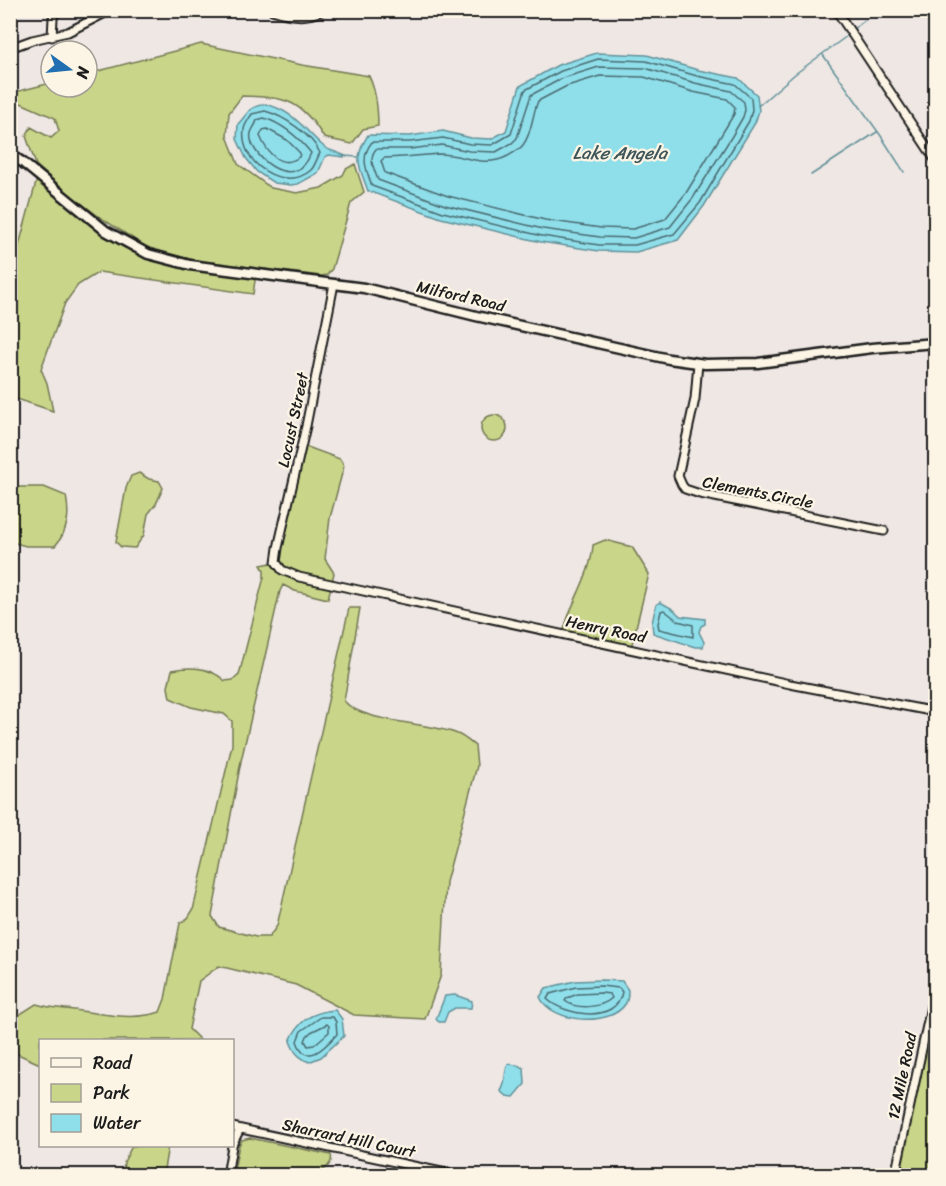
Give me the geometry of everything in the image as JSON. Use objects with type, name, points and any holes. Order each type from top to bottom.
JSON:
[{"type":"street","points":[[52,37],[51,28],[57,10]]},
{"type":"street","points":[[275,11],[290,16],[312,16],[323,10]]},
{"type":"street","points":[[836,10],[936,161]]},
{"type":"street","points":[[10,48],[32,40],[68,32],[109,11]]},
{"type":"street","name":"Milford Road","points":[[10,154],[106,231],[148,254],[190,265],[364,288],[486,318],[669,359],[698,363],[758,363],[883,347],[936,344]]},
{"type":"street","name":"Locust Street","points":[[276,562],[309,415],[334,284]]},
{"type":"street","name":"Clements Circle","points":[[698,363],[695,399],[678,469],[680,482],[685,489],[690,492],[884,531]]},
{"type":"street","name":"Henry Road","points":[[276,562],[282,570],[299,577],[790,684],[936,712]]},
{"type":"street","name":"12 Mile Road","points":[[895,1176],[936,983]]},
{"type":"street","name":"Sharrard Hill Court","points":[[236,1128],[460,1176]]},
{"type":"street","points":[[227,1176],[232,1147]]},
{"type":"green space","points":[[201,44],[369,76],[376,100],[378,126],[363,129],[352,144],[324,138],[308,115],[281,99],[242,96],[229,113],[227,136],[238,164],[271,188],[297,193],[321,188],[343,175],[346,169],[355,164],[364,192],[351,203],[332,269],[327,275],[193,260],[146,247],[101,218],[36,165],[26,136],[31,127],[51,138],[59,131],[55,118],[16,101],[15,92],[39,86],[39,99],[99,99],[99,71]]},
{"type":"green space","points":[[38,175],[106,231],[148,254],[256,274],[253,294],[99,272],[78,285],[65,303],[41,369],[47,383],[53,411],[11,397],[11,270]]},
{"type":"green space","points":[[494,415],[503,419],[507,428],[503,437],[494,441],[485,437],[481,428],[485,419]]},
{"type":"green space","points":[[302,445],[340,459],[344,466],[330,518],[325,559],[334,573],[328,599],[295,591],[283,585],[280,591],[241,761],[212,916],[219,927],[256,937],[269,937],[277,926],[349,608],[360,608],[344,701],[365,714],[455,733],[475,746],[477,766],[446,882],[441,975],[425,1019],[354,1015],[296,985],[219,966],[199,981],[189,1029],[199,1039],[39,1039],[39,1064],[11,1051],[11,1020],[36,1004],[117,1016],[150,1015],[160,1012],[165,999],[180,923],[188,918],[193,910],[232,745],[232,721],[224,714],[191,707],[170,698],[168,687],[172,670],[186,668],[207,670],[225,681],[233,680],[239,675],[264,577],[261,565],[276,562]]},
{"type":"green space","points":[[139,473],[149,479],[159,481],[163,488],[156,504],[148,514],[144,535],[135,548],[121,547],[116,542],[126,488],[131,476]]},
{"type":"green space","points":[[11,487],[44,487],[66,496],[67,522],[63,535],[55,546],[26,546],[11,542]]},
{"type":"green space","points":[[605,540],[632,547],[649,574],[631,648],[563,633],[588,568],[593,545]]},
{"type":"green space","points":[[935,1010],[935,1175],[899,1175]]},
{"type":"green space","points":[[250,1138],[331,1155],[331,1159],[322,1171],[310,1176],[233,1175],[239,1145],[242,1140]]},
{"type":"green space","points":[[132,1147],[168,1147],[163,1175],[123,1175],[124,1162]]},
{"type":"water","name":"Lake Angela","points":[[597,53],[647,55],[698,70],[738,78],[757,95],[759,111],[755,123],[704,206],[678,240],[636,252],[599,251],[541,242],[441,218],[368,191],[359,157],[368,135],[410,136],[443,131],[471,138],[491,139],[506,131],[520,86],[558,65]]},
{"type":"water","points":[[265,104],[291,116],[325,148],[345,156],[325,157],[318,173],[298,184],[274,183],[257,172],[246,158],[237,139],[238,124],[251,109]]},
{"type":"water","points":[[660,602],[680,616],[705,619],[705,624],[701,626],[699,632],[704,642],[703,647],[695,647],[653,633],[652,623],[656,605]]},
{"type":"water","points":[[575,981],[622,981],[628,990],[626,1003],[618,1011],[608,1016],[595,1019],[568,1017],[546,1006],[540,997],[546,988]]},
{"type":"water","points":[[455,995],[472,1001],[471,1008],[455,1008],[448,1012],[444,1022],[439,1022],[436,1019],[445,996]]},
{"type":"water","points":[[335,1010],[342,1019],[344,1036],[321,1057],[309,1062],[302,1058],[290,1041],[302,1022],[313,1015]]},
{"type":"water","points":[[508,1064],[524,1068],[525,1084],[514,1097],[507,1096],[501,1091]]},
{"type":"waterway","points":[[855,28],[878,10]]},
{"type":"waterway","points":[[758,106],[795,74],[847,36]]},
{"type":"waterway","points":[[823,55],[904,172]]},
{"type":"waterway","points":[[811,175],[877,132]]},
{"type":"waterway","points":[[344,156],[358,157]]}]
